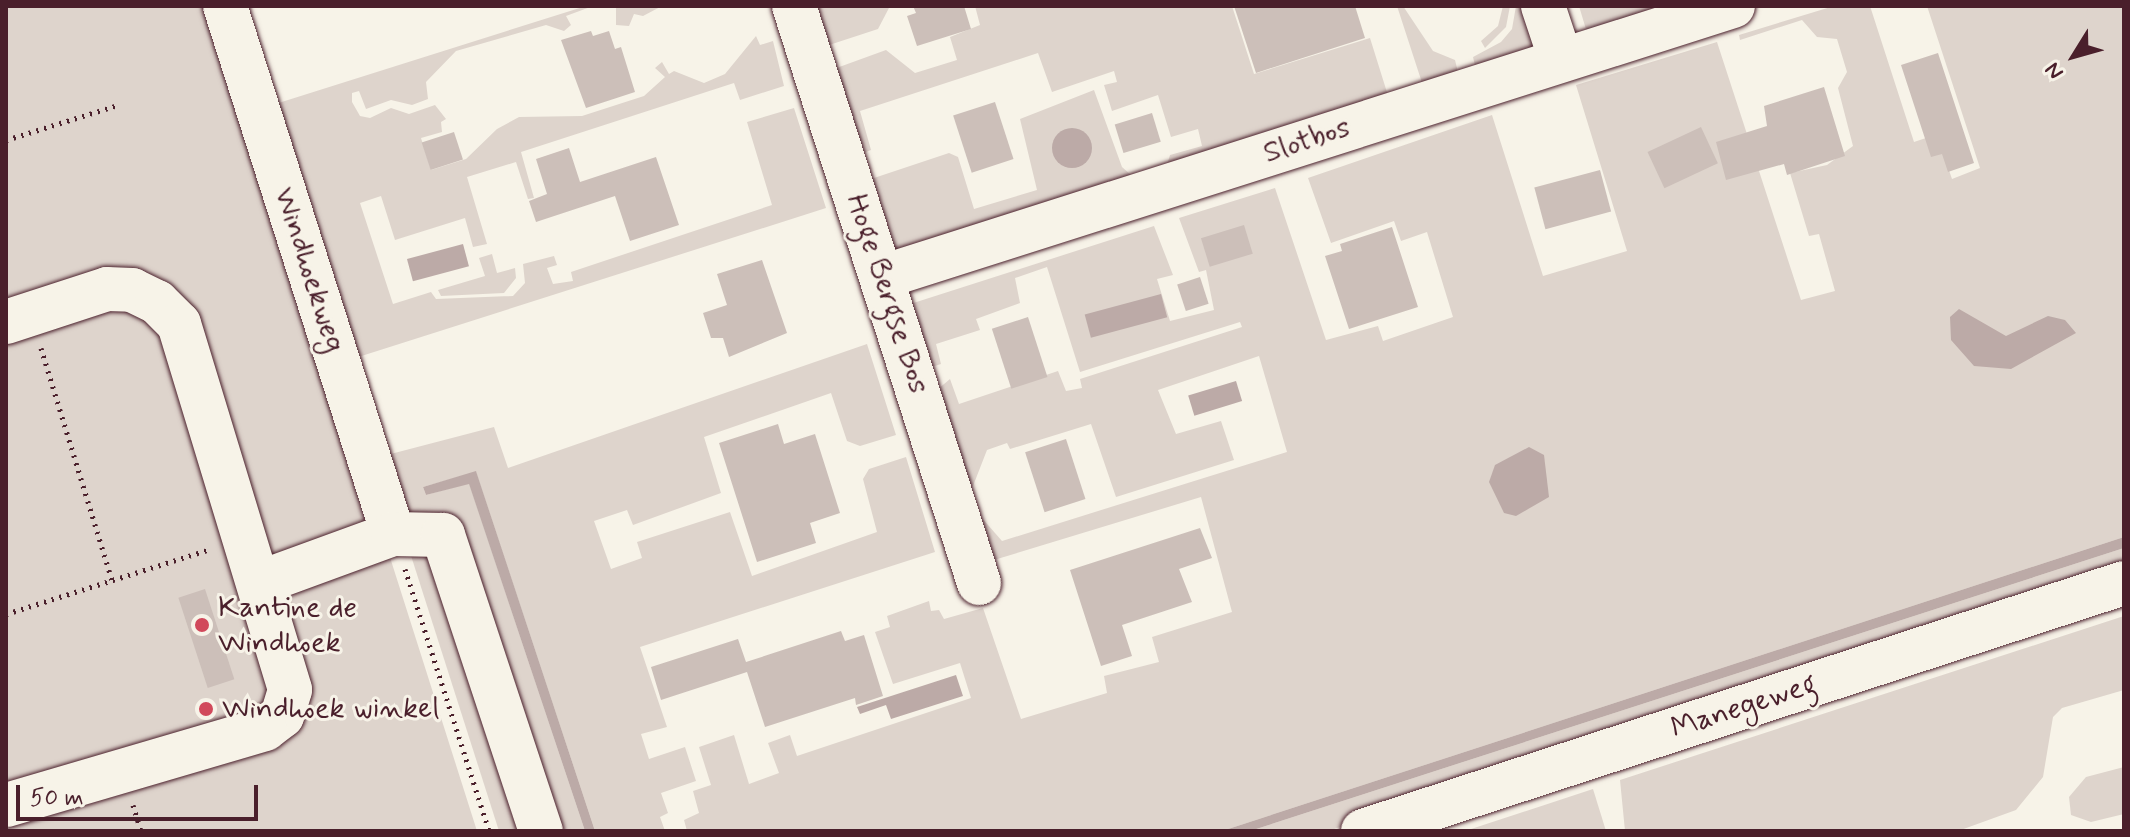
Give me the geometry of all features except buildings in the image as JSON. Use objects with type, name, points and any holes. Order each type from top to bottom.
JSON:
[{"type":"street","name":"Windhoekweg","points":[[225,6],[393,534]]},
{"type":"street","name":"Hoge Bergse Bos","points":[[794,6],[979,583]]},
{"type":"street","points":[[1543,6],[1561,60]]},
{"type":"street","name":"Slotbos","points":[[882,277],[1733,6]]},
{"type":"street","points":[[6,805],[265,729],[282,716],[290,690],[179,324],[157,302],[132,290],[107,289],[22,332]]},
{"type":"street","points":[[259,583],[393,534],[443,535],[541,831]]},
{"type":"street","name":"Manegeweg","points":[[1363,831],[2124,583]]},
{"type":"path","points":[[6,140],[118,105]]},
{"type":"path","points":[[22,332],[112,580]]},
{"type":"path","points":[[393,534],[489,831]]},
{"type":"path","points":[[7,612],[216,547]]},
{"type":"shaded area","points":[[6,6],[214,6],[375,528],[281,596],[388,551],[477,831],[6,831]]},
{"type":"shaded area","points":[[593,6],[566,16],[571,25],[564,31],[546,25],[456,51],[426,82],[428,99],[412,105],[391,100],[366,109],[359,91],[352,93],[352,102],[360,116],[370,118],[391,108],[409,114],[435,105],[446,119],[441,122],[442,132],[421,138],[431,170],[466,159],[497,129],[519,117],[582,116],[644,96],[665,77],[655,68],[662,62],[669,74],[674,71],[704,83],[725,74],[756,36],[760,45],[773,41],[784,86],[740,100],[734,83],[521,152],[534,198],[528,199],[516,162],[467,177],[487,244],[473,247],[465,218],[395,240],[381,196],[360,203],[393,304],[431,292],[436,299],[513,296],[525,283],[523,264],[554,256],[557,265],[547,268],[553,284],[573,281],[571,272],[772,205],[747,122],[794,108],[826,208],[352,359],[269,106]]},
{"type":"shaded area","points":[[608,6],[662,6],[643,16],[634,14],[629,26],[616,25],[616,8]]},
{"type":"shaded area","points":[[809,6],[890,6],[878,29],[823,47]]},
{"type":"shaded area","points":[[975,6],[1232,6],[1254,74],[1370,38],[1390,102],[1167,165],[1170,155],[1202,146],[1198,129],[1171,137],[1158,95],[1112,111],[1104,85],[1117,82],[1114,71],[1052,92],[1038,53],[860,111],[871,150],[858,155],[831,70],[886,50],[915,73],[957,60],[950,37],[980,25]]},
{"type":"shaded area","points":[[1397,6],[1403,6],[1433,51],[1455,60],[1460,80],[1425,92]]},
{"type":"shaded area","points":[[1503,6],[1510,6],[1506,27],[1485,48],[1481,41],[1498,26]]},
{"type":"shaded area","points":[[1516,6],[1533,6],[1537,16],[1533,53],[1477,74],[1473,57],[1501,42],[1512,29]]},
{"type":"shaded area","points":[[1579,6],[1685,6],[1588,36]]},
{"type":"shaded area","points":[[1834,6],[1870,6],[1914,142],[1926,138],[1943,153],[1952,179],[1980,168],[1927,6],[2124,6],[2124,537],[1222,831],[687,831],[684,820],[699,813],[693,791],[711,785],[699,747],[734,735],[749,784],[779,773],[768,743],[790,735],[797,756],[971,698],[960,663],[893,684],[875,632],[890,627],[887,616],[929,601],[931,611],[939,610],[944,619],[983,608],[1021,719],[1107,693],[1104,676],[1159,662],[1152,637],[1232,612],[1201,497],[984,563],[981,517],[1002,541],[1287,452],[1259,356],[1158,390],[1176,434],[1221,421],[1234,460],[1116,497],[1091,424],[1010,449],[1007,443],[987,450],[973,486],[963,490],[931,395],[950,379],[959,404],[1058,371],[1066,391],[1082,388],[1080,379],[1242,327],[1240,322],[1080,372],[1047,267],[1015,278],[1020,303],[976,319],[980,330],[936,344],[941,364],[925,369],[904,306],[1154,226],[1173,275],[1157,279],[1170,321],[1214,310],[1206,270],[1199,272],[1179,218],[1275,188],[1326,340],[1378,326],[1383,341],[1453,317],[1427,232],[1401,241],[1394,221],[1331,243],[1308,178],[1492,115],[1543,276],[1627,251],[1576,85],[1717,42],[1801,300],[1835,291],[1819,234],[1809,236],[1790,173],[1827,165],[1853,146],[1838,88],[1847,72],[1837,39],[1817,37],[1802,20],[1740,40],[1739,35]]},
{"type":"shaded area","points":[[1094,90],[1122,167],[1140,183],[893,254],[865,181],[949,153],[958,157],[974,209],[1037,190],[1020,119]]},
{"type":"shaded area","points":[[1072,128],[1086,134],[1092,148],[1086,162],[1072,168],[1058,162],[1052,148],[1058,134]]},
{"type":"shaded area","points":[[463,244],[469,266],[413,281],[407,259]]},
{"type":"shaded area","points":[[492,254],[497,273],[515,268],[516,278],[504,293],[441,296],[438,290],[485,276],[479,258]]},
{"type":"shaded area","points":[[1161,294],[1167,317],[1091,338],[1085,314]]},
{"type":"shaded area","points":[[1959,309],[2006,336],[2048,316],[2065,320],[2076,333],[2011,369],[1974,366],[1951,340],[1950,317]]},
{"type":"shaded area","points":[[867,344],[896,435],[860,446],[847,441],[831,393],[704,437],[721,493],[633,525],[627,510],[594,521],[611,569],[642,558],[637,542],[730,512],[752,576],[877,532],[863,479],[869,469],[906,457],[935,552],[640,647],[667,727],[641,734],[649,759],[685,747],[696,781],[661,793],[668,813],[660,817],[665,831],[595,831],[476,472],[423,487],[426,495],[469,483],[585,831],[553,831],[449,514],[424,517],[405,510],[383,456],[494,427],[508,468]]},
{"type":"shaded area","points":[[1236,381],[1242,401],[1194,416],[1188,396]]},
{"type":"shaded area","points":[[1529,447],[1544,455],[1549,497],[1516,516],[1504,513],[1489,482],[1495,465]]},
{"type":"shaded area","points":[[476,471],[595,831],[585,831],[469,484],[426,495],[423,487]]},
{"type":"shaded area","points":[[2124,537],[2124,548],[1250,831],[1222,831]]},
{"type":"shaded area","points":[[406,540],[426,545],[529,831],[499,831]]},
{"type":"shaded area","points":[[2124,548],[2124,568],[1328,831],[1250,831]]},
{"type":"shaded area","points":[[2124,616],[2124,690],[2062,708],[2053,717],[2043,777],[2016,810],[1958,831],[1625,831],[1620,780]]},
{"type":"shaded area","points":[[956,675],[963,696],[891,719],[886,705],[860,714],[857,707]]},
{"type":"shaded area","points":[[2124,767],[2124,814],[2091,822],[2071,815],[2069,797],[2086,777]]},
{"type":"shaded area","points":[[1593,789],[1606,831],[1465,831]]},
{"type":"place","name":"Kantine de Windhoek","points":[[202,625]]},
{"type":"place","name":"Windhoek winkel","points":[[206,709]]}]
